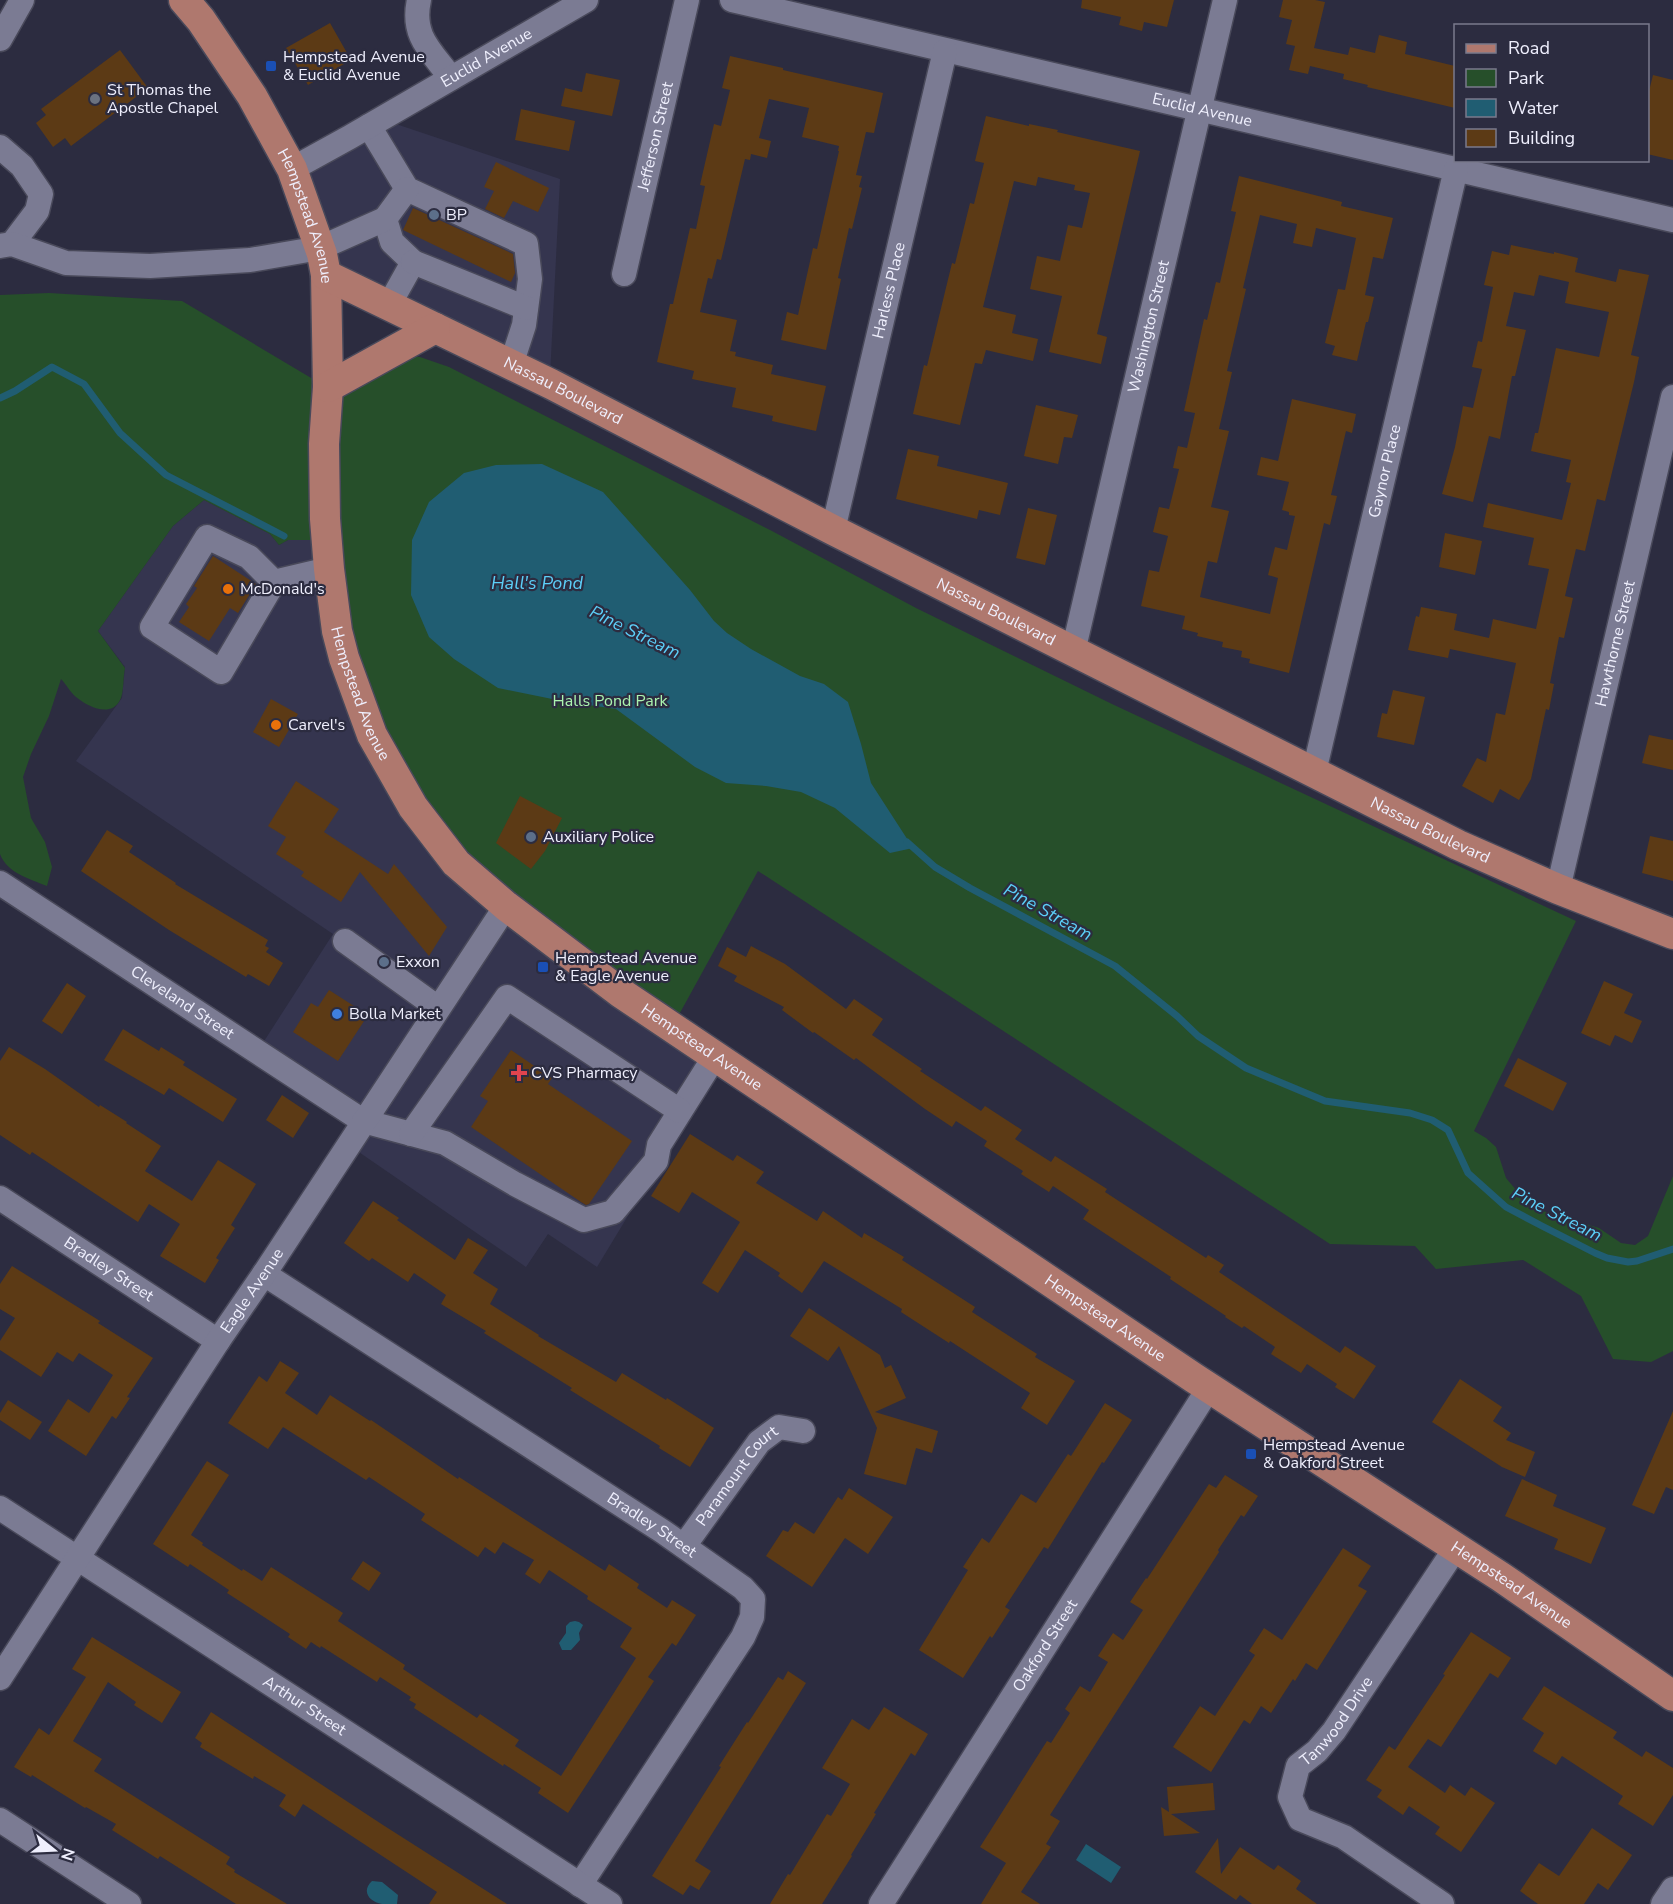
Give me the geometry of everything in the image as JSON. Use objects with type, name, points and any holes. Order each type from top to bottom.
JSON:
[{"type":"main road","name":"Hempstead Avenue","points":[[184,0],[201,20],[252,96],[292,169],[323,261],[328,387],[324,444],[325,519],[337,631],[341,649],[372,735],[413,807],[456,863],[506,906],[621,993],[1209,1388],[1501,1577],[1673,1696]]},
{"type":"main road","name":"Nassau Boulevard","points":[[323,261],[389,305],[1458,845],[1558,889],[1673,934]]},
{"type":"main road","points":[[328,387],[435,327]]},
{"type":"street","points":[[0,39],[22,0]]},
{"type":"street","points":[[419,0],[416,22],[419,35],[451,78]]},
{"type":"street","name":"Euclid Avenue","points":[[292,169],[586,0]]},
{"type":"street","name":"Jefferson Street","points":[[624,274],[687,0]]},
{"type":"street","name":"Euclid Avenue","points":[[732,0],[1673,220]]},
{"type":"street","name":"Washington Street","points":[[1073,652],[1225,0]]},
{"type":"street","name":"Harless Place","points":[[833,530],[945,51]]},
{"type":"street","points":[[369,126],[407,189],[526,244],[530,279],[524,325],[511,365]]},
{"type":"street","points":[[0,147],[21,166],[41,194],[37,211],[6,245],[66,264],[150,266],[250,260],[323,261],[385,219],[407,189]]},
{"type":"street","name":"Gaynor Place","points":[[1314,772],[1456,169]]},
{"type":"street","points":[[385,219],[392,242],[412,262],[526,308]]},
{"type":"street","points":[[389,305],[412,262]]},
{"type":"street","name":"Hawthorne Street","points":[[1558,889],[1673,397]]},
{"type":"street","points":[[274,582],[249,557],[207,537],[152,627],[221,672],[274,582],[329,569]]},
{"type":"street","name":"Cleveland Street","points":[[0,883],[363,1121],[445,1143],[515,1184],[584,1220],[614,1212],[656,1161],[659,1145],[680,1111]]},
{"type":"street","name":"Eagle Avenue","points":[[0,1678],[218,1341],[506,906]]},
{"type":"street","points":[[345,941],[438,1008]]},
{"type":"street","points":[[411,1134],[507,997],[680,1111],[715,1056]]},
{"type":"street","name":"Bradley Street","points":[[0,1198],[218,1341]]},
{"type":"street","name":"Bradley Street","points":[[264,1274],[684,1546],[743,1588],[753,1599],[752,1617],[743,1637],[580,1885]]},
{"type":"street","name":"Oakford Street","points":[[881,1904],[1209,1388]]},
{"type":"street","name":"Paramount Court","points":[[684,1546],[759,1442],[779,1427],[803,1431]]},
{"type":"street","name":"Arthur Street","points":[[0,1508],[610,1904]]},
{"type":"street","name":"Tanwood Drive","points":[[1442,1904],[1344,1837],[1300,1818],[1290,1797],[1299,1766],[1317,1751],[1334,1731],[1455,1549]]},
{"type":"street","points":[[0,1820],[129,1904]]},
{"type":"street","points":[[1663,1904],[1673,1888]]},
{"type":"shaded area","points":[[387,121],[560,179],[550,376],[327,271],[294,170]]},
{"type":"shaded area","points":[[204,500],[270,534],[279,545],[288,540],[324,540],[335,630],[720,1064],[597,1267],[548,1234],[526,1267],[353,1148],[369,1127],[259,1049],[333,934],[76,761],[122,698],[125,667],[98,631],[173,526]]},
{"type":"green space","name":"Halls Pond Park","points":[[49,293],[182,301],[328,388],[395,354],[420,357],[449,367],[772,531],[916,608],[1112,704],[1576,921],[1474,1131],[1496,1147],[1506,1178],[1522,1197],[1543,1211],[1599,1228],[1621,1243],[1635,1245],[1648,1236],[1673,1176],[1673,1351],[1651,1362],[1613,1359],[1581,1296],[1523,1260],[1436,1269],[1415,1246],[1330,1244],[758,871],[670,1031],[452,866],[366,729],[324,540],[288,540],[279,545],[270,534],[204,500],[173,526],[98,631],[125,668],[120,700],[111,709],[93,707],[74,695],[61,679],[49,716],[23,777],[31,818],[45,842],[52,867],[47,886],[13,871],[3,861],[0,854],[0,295]]},
{"type":"water","name":"Hall's Pond","points":[[542,464],[603,492],[690,590],[714,621],[727,633],[800,676],[824,684],[848,702],[871,783],[913,848],[890,853],[835,808],[801,792],[726,783],[695,767],[616,709],[498,688],[454,659],[429,637],[411,595],[412,540],[429,502],[464,473],[496,465]]},
{"type":"water","points":[[575,1621],[583,1625],[579,1633],[580,1640],[571,1650],[562,1650],[559,1643],[566,1633],[566,1626]]},
{"type":"water","points":[[1086,1844],[1121,1867],[1111,1883],[1076,1860]]},
{"type":"water","points":[[372,1881],[382,1882],[398,1895],[397,1904],[382,1904],[373,1901],[367,1892]]},
{"type":"building","points":[[1082,0],[1174,0],[1167,27],[1144,22],[1142,31],[1119,25],[1121,17],[1081,8]]},
{"type":"building","points":[[1283,0],[1325,2],[1314,48],[1348,55],[1350,47],[1375,53],[1379,35],[1407,42],[1405,54],[1454,66],[1454,108],[1367,87],[1368,85],[1343,79],[1344,74],[1310,66],[1308,74],[1289,70],[1295,46],[1286,44],[1292,20],[1279,17]]},
{"type":"building","points":[[330,23],[351,60],[308,85],[286,48]]},
{"type":"building","name":"St Thomas the Apostle Chapel","points":[[120,50],[148,88],[71,146],[65,138],[53,147],[36,123],[46,115],[41,109]]},
{"type":"building","points":[[730,56],[883,93],[874,133],[866,132],[856,175],[862,176],[859,187],[862,188],[852,229],[849,228],[826,350],[781,340],[787,312],[798,315],[813,248],[817,249],[839,151],[839,146],[802,137],[809,108],[769,99],[759,138],[771,141],[767,158],[751,154],[750,160],[745,159],[721,260],[717,259],[712,279],[708,278],[700,312],[737,320],[730,351],[736,352],[735,356],[773,365],[771,374],[826,386],[816,431],[772,421],[773,416],[732,407],[736,388],[692,379],[694,371],[657,362],[690,228],[696,229],[705,186],[700,185],[714,124],[721,126],[730,90],[722,88]]},
{"type":"building","points":[[586,73],[620,80],[612,116],[561,106],[565,88],[582,92]]},
{"type":"building","points":[[1653,75],[1673,80],[1673,160],[1649,154],[1649,91]]},
{"type":"building","points":[[521,109],[575,121],[569,151],[515,140]]},
{"type":"building","points":[[986,116],[1058,130],[1057,132],[1140,151],[1097,334],[1107,337],[1101,364],[1049,352],[1062,296],[1030,289],[1037,256],[1060,261],[1068,225],[1082,228],[1090,193],[1074,190],[1075,185],[1038,177],[1036,186],[1014,181],[983,307],[1016,315],[1012,333],[1038,339],[1033,361],[986,350],[982,364],[975,363],[960,425],[913,414],[952,263],[955,264],[970,203],[974,204],[984,163],[975,161]]},
{"type":"building","points":[[496,162],[549,188],[538,212],[513,201],[504,218],[485,209],[494,191],[484,187]]},
{"type":"building","points":[[1239,176],[1342,202],[1341,206],[1393,218],[1383,259],[1373,257],[1365,295],[1374,297],[1357,361],[1332,355],[1335,346],[1325,343],[1338,289],[1345,290],[1356,238],[1316,228],[1312,247],[1293,243],[1297,224],[1260,215],[1243,288],[1246,289],[1227,371],[1232,372],[1219,429],[1229,431],[1211,507],[1229,511],[1217,563],[1208,561],[1200,597],[1270,614],[1278,578],[1268,575],[1275,547],[1287,550],[1295,516],[1282,510],[1289,482],[1257,475],[1261,457],[1278,461],[1292,399],[1356,414],[1352,433],[1346,431],[1331,495],[1337,496],[1330,525],[1324,523],[1289,673],[1249,663],[1250,659],[1241,657],[1242,651],[1222,647],[1223,642],[1197,636],[1198,633],[1182,629],[1185,616],[1141,606],[1149,570],[1159,572],[1168,536],[1153,532],[1159,507],[1169,509],[1179,469],[1173,468],[1178,446],[1187,448],[1195,413],[1184,411],[1204,319],[1207,320],[1216,282],[1220,283],[1236,212],[1231,211]]},
{"type":"building","points":[[413,208],[513,254],[515,273],[511,282],[403,230]]},
{"type":"building","points":[[1511,245],[1578,258],[1575,272],[1616,282],[1619,269],[1649,275],[1631,355],[1639,357],[1634,382],[1605,501],[1597,499],[1585,551],[1576,549],[1565,596],[1573,598],[1564,638],[1559,637],[1550,683],[1554,684],[1549,710],[1546,709],[1531,779],[1519,800],[1500,789],[1493,803],[1462,786],[1477,758],[1486,762],[1496,713],[1505,715],[1516,663],[1450,649],[1448,658],[1408,650],[1416,616],[1419,617],[1421,607],[1457,614],[1454,630],[1489,638],[1493,619],[1536,629],[1549,569],[1528,565],[1534,538],[1483,527],[1488,503],[1562,520],[1571,483],[1566,482],[1571,460],[1531,451],[1535,433],[1538,433],[1556,348],[1599,357],[1609,312],[1565,303],[1569,282],[1539,275],[1534,296],[1514,292],[1506,326],[1526,330],[1515,376],[1512,376],[1500,439],[1489,436],[1473,502],[1442,494],[1463,406],[1473,408],[1482,369],[1472,367],[1478,341],[1482,342],[1493,287],[1484,285],[1492,251],[1509,255]]},
{"type":"building","points":[[1036,405],[1078,415],[1072,438],[1064,437],[1058,464],[1024,456]]},
{"type":"building","points":[[908,449],[939,456],[937,466],[1008,483],[1000,515],[979,510],[977,519],[896,499]]},
{"type":"building","points":[[1028,508],[1057,515],[1045,565],[1016,558]]},
{"type":"building","points":[[1445,533],[1482,541],[1475,575],[1439,567]]},
{"type":"building","points":[[213,556],[256,584],[238,613],[230,608],[209,641],[179,622],[189,607],[186,604],[197,588],[194,586]]},
{"type":"building","points":[[1393,690],[1425,697],[1414,745],[1377,737],[1382,713],[1387,714]]},
{"type":"building","points":[[271,699],[298,714],[279,747],[253,732]]},
{"type":"building","points":[[1649,735],[1673,740],[1673,770],[1642,763]]},
{"type":"building","points":[[296,781],[339,809],[324,832],[388,874],[394,864],[447,927],[429,956],[360,872],[341,902],[301,876],[304,872],[276,854],[286,837],[268,826]]},
{"type":"building","points":[[520,796],[562,818],[545,851],[531,869],[496,843]]},
{"type":"building","points":[[107,830],[133,846],[129,852],[175,884],[268,940],[265,946],[269,948],[266,952],[283,963],[269,986],[248,974],[246,977],[169,930],[81,871]]},
{"type":"building","points":[[1650,836],[1673,841],[1673,881],[1642,873]]},
{"type":"building","points":[[751,946],[785,964],[846,1009],[854,999],[883,1019],[872,1035],[922,1069],[920,1071],[981,1111],[985,1106],[1022,1130],[1015,1139],[1051,1162],[1055,1156],[1107,1189],[1105,1192],[1206,1258],[1208,1255],[1224,1265],[1219,1272],[1340,1353],[1345,1346],[1376,1366],[1354,1399],[1335,1387],[1337,1384],[1307,1364],[1301,1373],[1271,1354],[1275,1347],[1244,1326],[1242,1328],[1225,1317],[1170,1279],[1171,1277],[1083,1219],[1089,1210],[1053,1186],[1049,1192],[1021,1174],[1023,1171],[984,1146],[987,1141],[956,1121],[952,1127],[856,1058],[854,1060],[813,1033],[782,1010],[784,1007],[734,981],[737,976],[718,966],[727,947],[746,957]]},
{"type":"building","points":[[1604,981],[1633,994],[1624,1013],[1642,1021],[1632,1043],[1615,1035],[1610,1046],[1581,1033]]},
{"type":"building","points":[[67,983],[86,996],[62,1034],[42,1021]]},
{"type":"building","points":[[329,990],[368,1015],[338,1061],[293,1032],[311,1003],[318,1007]]},
{"type":"building","points":[[123,1029],[159,1051],[161,1047],[185,1062],[183,1065],[237,1099],[223,1122],[169,1088],[164,1095],[104,1060]]},
{"type":"building","points":[[9,1047],[161,1146],[145,1171],[192,1201],[218,1160],[256,1184],[231,1225],[235,1228],[216,1258],[219,1260],[205,1283],[160,1256],[180,1224],[149,1204],[138,1222],[32,1152],[30,1155],[0,1135],[0,1061]]},
{"type":"building","points":[[511,1050],[552,1078],[548,1084],[632,1141],[589,1204],[581,1202],[471,1127],[488,1101],[480,1096]]},
{"type":"building","points":[[1518,1058],[1567,1083],[1553,1111],[1504,1086]]},
{"type":"building","points":[[282,1095],[309,1113],[293,1138],[266,1120]]},
{"type":"building","points":[[690,1134],[733,1161],[737,1155],[764,1172],[756,1183],[817,1221],[823,1211],[862,1238],[864,1233],[904,1257],[902,1260],[975,1307],[972,1312],[1037,1354],[1035,1357],[1075,1381],[1047,1425],[1021,1408],[1030,1393],[824,1261],[802,1293],[778,1276],[780,1273],[745,1250],[718,1293],[702,1283],[740,1222],[692,1192],[679,1213],[651,1196]]},
{"type":"building","points":[[373,1201],[455,1260],[468,1238],[488,1250],[473,1273],[498,1289],[490,1304],[538,1336],[616,1382],[622,1373],[714,1428],[690,1467],[570,1390],[572,1388],[484,1333],[486,1331],[441,1304],[446,1295],[414,1273],[408,1282],[372,1258],[369,1261],[344,1243]]},
{"type":"building","points":[[12,1266],[100,1321],[98,1323],[153,1358],[127,1397],[130,1398],[116,1419],[112,1416],[86,1456],[48,1431],[68,1399],[89,1413],[113,1375],[79,1353],[73,1362],[57,1352],[41,1377],[0,1350],[0,1341],[15,1318],[0,1309],[0,1284]]},
{"type":"building","points":[[809,1308],[880,1355],[885,1368],[891,1365],[906,1398],[875,1412],[938,1431],[932,1453],[916,1448],[906,1485],[864,1474],[877,1428],[839,1346],[828,1361],[790,1336]]},
{"type":"building","points":[[280,1361],[299,1373],[285,1393],[317,1415],[330,1395],[605,1571],[609,1564],[639,1584],[637,1588],[667,1608],[672,1600],[696,1615],[676,1646],[672,1643],[648,1677],[654,1681],[568,1813],[538,1793],[541,1788],[414,1708],[416,1704],[409,1700],[411,1697],[380,1677],[377,1682],[321,1646],[320,1648],[311,1642],[306,1649],[288,1637],[290,1634],[227,1593],[229,1590],[190,1564],[188,1567],[153,1544],[207,1461],[229,1475],[191,1535],[203,1543],[202,1545],[262,1581],[271,1567],[343,1613],[338,1621],[405,1665],[403,1669],[477,1718],[480,1714],[519,1740],[515,1746],[561,1776],[636,1658],[620,1647],[632,1628],[587,1599],[588,1596],[549,1570],[540,1584],[525,1574],[534,1560],[503,1542],[495,1554],[485,1547],[478,1557],[421,1520],[425,1514],[369,1477],[366,1480],[283,1427],[268,1449],[228,1423],[259,1376],[267,1382]]},
{"type":"building","points":[[1460,1379],[1502,1407],[1493,1421],[1511,1433],[1506,1440],[1535,1452],[1525,1477],[1502,1467],[1432,1422]]},
{"type":"building","points":[[8,1400],[42,1422],[30,1440],[0,1420],[0,1413]]},
{"type":"building","points":[[1105,1403],[1132,1420],[1104,1463],[1102,1462],[1048,1549],[1044,1547],[1005,1607],[1010,1610],[963,1678],[919,1650],[968,1570],[963,1567],[982,1538],[989,1543],[1021,1494],[1036,1503],[1068,1454],[1071,1456]]},
{"type":"building","points":[[1673,1411],[1673,1490],[1666,1487],[1654,1514],[1632,1505]]},
{"type":"building","points":[[1225,1475],[1258,1496],[1244,1517],[1241,1515],[1218,1550],[1219,1552],[1050,1815],[1060,1821],[1046,1844],[1051,1847],[1021,1892],[1040,1904],[981,1904],[1006,1863],[980,1847],[1047,1741],[1051,1743],[1070,1713],[1065,1709],[1080,1686],[1090,1692],[1108,1662],[1098,1656],[1113,1633],[1123,1640],[1143,1610],[1130,1602],[1209,1484],[1216,1488]]},
{"type":"building","points":[[1522,1479],[1557,1495],[1553,1506],[1606,1528],[1591,1564],[1554,1549],[1558,1539],[1505,1516]]},
{"type":"building","points":[[849,1488],[893,1517],[868,1554],[845,1538],[812,1587],[766,1556],[783,1530],[788,1532],[795,1522],[814,1534],[838,1497],[842,1500]]},
{"type":"building","points":[[1343,1548],[1371,1566],[1358,1586],[1367,1591],[1317,1670],[1306,1663],[1271,1713],[1261,1706],[1250,1724],[1244,1720],[1211,1772],[1173,1747],[1200,1706],[1215,1716],[1255,1655],[1249,1651],[1264,1628],[1282,1640]]},
{"type":"building","points":[[363,1561],[381,1573],[369,1591],[351,1579]]},
{"type":"building","points":[[1471,1632],[1511,1658],[1498,1678],[1490,1673],[1441,1747],[1428,1739],[1408,1767],[1445,1793],[1450,1785],[1465,1796],[1471,1787],[1495,1803],[1461,1852],[1435,1834],[1440,1827],[1409,1806],[1403,1815],[1377,1797],[1382,1790],[1366,1780],[1389,1746],[1395,1750]]},
{"type":"building","points":[[92,1637],[181,1692],[162,1723],[134,1705],[136,1702],[108,1682],[73,1741],[102,1759],[94,1771],[230,1857],[226,1864],[235,1870],[234,1872],[287,1904],[236,1904],[160,1856],[158,1859],[112,1830],[116,1824],[14,1767],[39,1728],[49,1735],[86,1677],[72,1669]]},
{"type":"building","points":[[788,1671],[806,1683],[695,1861],[711,1871],[699,1890],[690,1885],[683,1895],[652,1876],[747,1722],[778,1677],[783,1680]]},
{"type":"building","points":[[1544,1686],[1617,1732],[1613,1738],[1642,1757],[1646,1751],[1673,1768],[1673,1795],[1653,1826],[1618,1804],[1623,1796],[1562,1756],[1556,1765],[1533,1751],[1544,1733],[1522,1719]]},
{"type":"building","points":[[884,1707],[928,1734],[915,1756],[911,1753],[822,1904],[770,1904],[827,1814],[831,1816],[850,1784],[822,1768],[852,1719],[869,1730]]},
{"type":"building","points":[[211,1712],[507,1904],[429,1904],[437,1892],[303,1804],[295,1817],[279,1806],[286,1795],[254,1776],[253,1779],[200,1747],[202,1743],[195,1738]]},
{"type":"building","points":[[1213,1783],[1215,1810],[1171,1814],[1200,1833],[1164,1836],[1161,1807],[1169,1812],[1167,1787]]},
{"type":"building","points":[[1592,1828],[1632,1855],[1608,1890],[1598,1883],[1584,1904],[1538,1904],[1520,1891],[1539,1863],[1559,1876]]},
{"type":"building","points":[[1218,1838],[1221,1874],[1240,1847],[1274,1870],[1278,1865],[1301,1881],[1296,1889],[1317,1904],[1252,1904],[1240,1895],[1236,1900],[1195,1872]]},
{"type":"waterway","name":"Pine Stream","points":[[0,398],[52,367],[84,384],[120,433],[166,475],[284,536]]},
{"type":"waterway","name":"Pine Stream","points":[[907,842],[935,867],[970,888],[1115,966],[1198,1036],[1246,1068],[1325,1101],[1410,1113],[1432,1120],[1448,1130],[1468,1173],[1506,1207],[1607,1258],[1628,1262],[1637,1261],[1673,1249]]},
{"type":"place","name":"Hempstead Avenue & Euclid Avenue","points":[[271,66]]},
{"type":"place","name":"St Thomas the Apostle Chapel","points":[[95,99]]},
{"type":"place","name":"BP","points":[[434,215]]},
{"type":"place","name":"McDonald's","points":[[228,589]]},
{"type":"place","name":"Carvel's","points":[[276,725]]},
{"type":"place","name":"Auxiliary Police","points":[[531,837]]},
{"type":"place","name":"Exxon","points":[[384,962]]},
{"type":"place","name":"Hempstead Avenue & Eagle Avenue","points":[[543,967]]},
{"type":"place","name":"Bolla Market","points":[[337,1014]]},
{"type":"place","name":"CVS Pharmacy","points":[[519,1073]]},
{"type":"place","name":"Hempstead Avenue & Oakford Street","points":[[1251,1454]]}]
